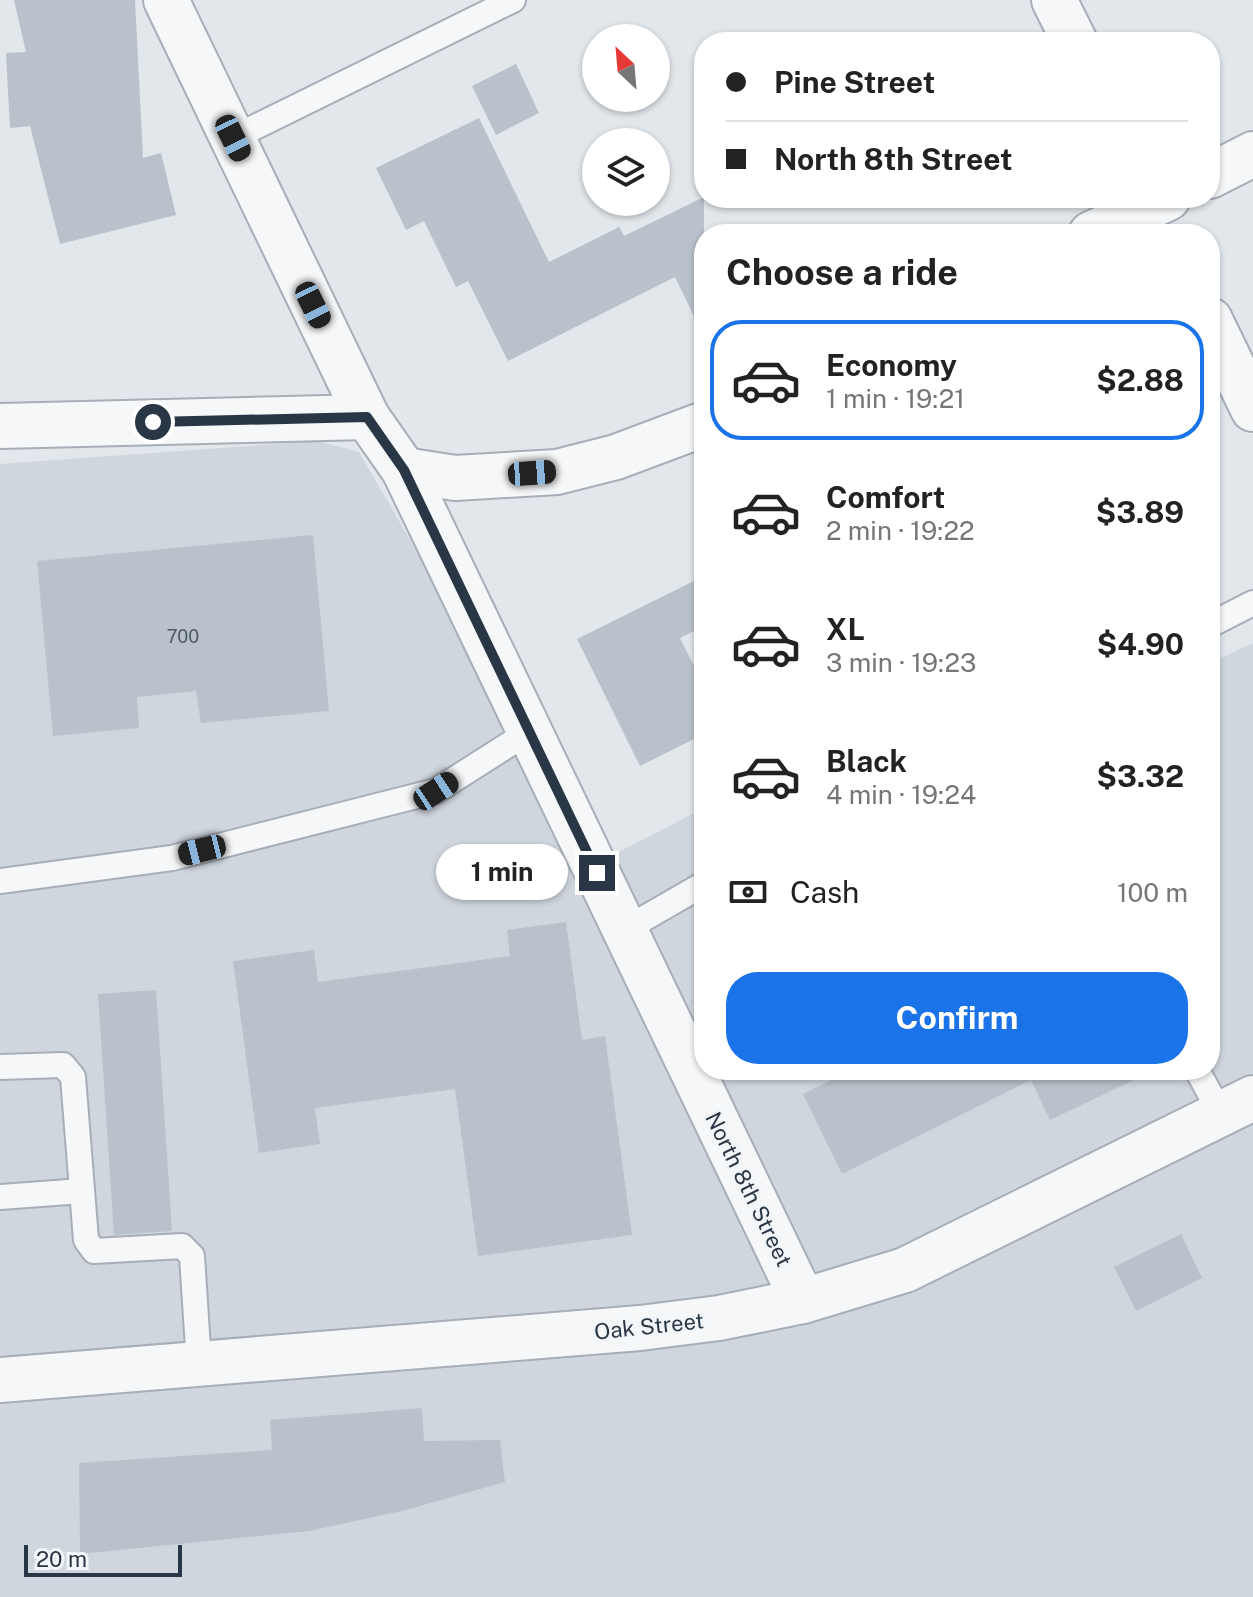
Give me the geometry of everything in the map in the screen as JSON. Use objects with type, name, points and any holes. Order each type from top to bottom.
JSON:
[{"type":"street","name":"North 8th Street","points":[[166,0],[367,417],[404,470],[694,1075]]},
{"type":"street","points":[[1054,0],[1070,32]]},
{"type":"street","points":[[1220,171],[1253,154]]},
{"type":"street","points":[[1119,224],[1160,209]]},
{"type":"street","points":[[1220,341],[1253,409]]},
{"type":"street","points":[[0,426],[367,417]]},
{"type":"street","points":[[404,470],[455,478],[557,472],[616,457],[694,428]]},
{"type":"street","name":"North 8th Street","points":[[696,1080],[803,1301]]},
{"type":"street","name":"Oak Street","points":[[0,1380],[640,1328],[719,1318],[803,1301],[905,1270],[1237,1106]]},
{"type":"lane","points":[[233,138],[513,0]]},
{"type":"lane","points":[[1220,620],[1253,603]]},
{"type":"lane","points":[[0,881],[172,858],[436,791],[530,731]]},
{"type":"lane","points":[[624,930],[694,890]]},
{"type":"lane","points":[[0,1067],[63,1065],[73,1077],[86,1240],[94,1251],[182,1246],[192,1256],[199,1364]]},
{"type":"lane","points":[[1208,1080],[1237,1106]]},
{"type":"lane","points":[[0,1197],[82,1191]]},
{"type":"shaded area","points":[[317,441],[359,452],[469,641],[576,874],[694,813],[694,1080],[1220,1080],[1220,658],[1253,643],[1253,1597],[0,1597],[0,464]]},
{"type":"building","points":[[14,0],[135,0],[143,158],[161,153],[176,215],[60,244],[30,126],[10,128],[6,53],[26,52]]},
{"type":"building","points":[[516,64],[539,113],[496,135],[472,86]]},
{"type":"building","points":[[479,118],[549,262],[619,227],[624,236],[694,202],[694,208],[704,208],[704,224],[694,224],[694,316],[675,277],[508,361],[468,281],[456,287],[424,221],[406,230],[376,168]]},
{"type":"building","points":[[313,535],[329,711],[201,723],[196,691],[137,697],[139,728],[53,736],[37,561]]},
{"type":"building","points":[[694,581],[694,631],[680,638],[694,666],[694,739],[640,766],[577,639]]},
{"type":"building","points":[[566,922],[582,1040],[605,1036],[632,1235],[478,1256],[455,1089],[315,1108],[320,1144],[259,1153],[233,961],[314,950],[318,982],[510,956],[507,930]]},
{"type":"building","points":[[156,990],[172,1231],[114,1235],[98,994]]},
{"type":"building","points":[[832,1080],[1031,1080],[842,1174],[803,1094]]},
{"type":"building","points":[[1031,1080],[1134,1080],[1050,1120]]},
{"type":"building","points":[[1181,1234],[1202,1278],[1136,1311],[1114,1267]]},
{"type":"building","points":[[422,1408],[424,1441],[500,1440],[505,1482],[406,1510],[309,1531],[80,1554],[79,1463],[272,1450],[270,1420]]},
{"type":"route","points":[[153,422],[367,417],[404,470],[597,873]]}]
